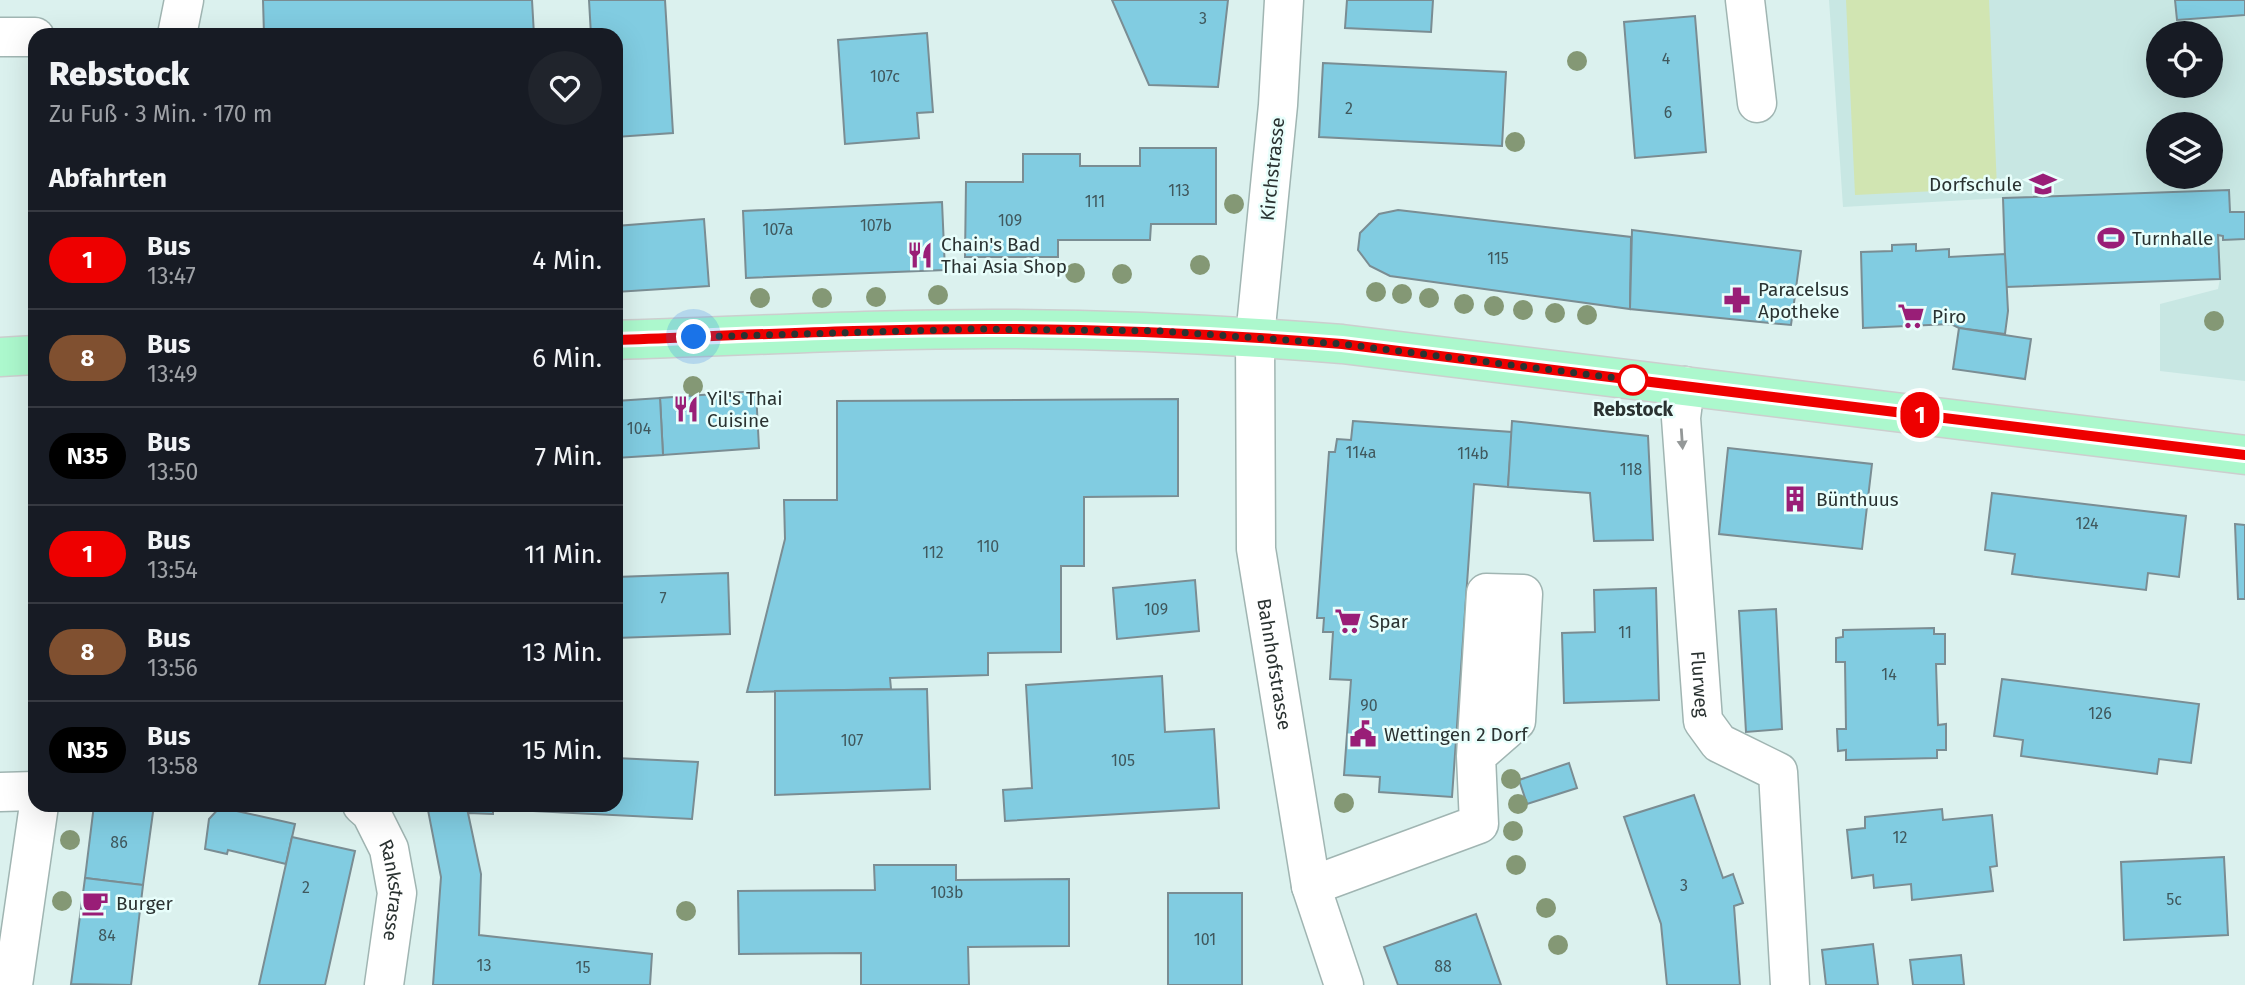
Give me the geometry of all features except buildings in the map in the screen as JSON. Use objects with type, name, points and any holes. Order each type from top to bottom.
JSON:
[{"type":"main road","points":[[623,340],[1012,329],[1160,331],[1255,337],[1342,344],[2245,455]]},
{"type":"main road","points":[[0,357],[28,355]]},
{"type":"street","points":[[178,28],[184,0]]},
{"type":"street","name":"Kirchstrasse","points":[[1255,337],[1278,105],[1284,0]]},
{"type":"street","points":[[1745,0],[1757,103]]},
{"type":"street","points":[[0,37],[28,37]]},
{"type":"street","name":"Bahnhofstrasse","points":[[1255,337],[1256,549],[1311,886],[1344,985]]},
{"type":"street","name":"Flurweg","points":[[1685,386],[1681,418],[1703,721],[1719,743],[1778,772],[1790,985]]},
{"type":"street","points":[[1311,886],[1479,824],[1476,756]]},
{"type":"street","points":[[0,792],[28,791]]},
{"type":"street","points":[[13,985],[38,812]]},
{"type":"street","name":"Rankstrasse","points":[[370,812],[389,849],[397,893],[383,985]]},
{"type":"shaded area","name":"Dorfschule","points":[[1829,0],[2245,0],[2245,381],[2160,371],[2160,304],[2218,289],[2220,279],[2214,191],[1843,207]]},
{"type":"green space","points":[[1846,0],[1989,0],[1997,188],[1855,195]]},
{"type":"bus line","name":"1","points":[[623,340],[1012,329],[1160,331],[1255,337],[1342,344],[2245,455]]},
{"type":"place","name":"Dorfschule","points":[[2043,184]]},
{"type":"place","name":"Turnhalle","points":[[2111,238]]},
{"type":"place","name":"Chain's Bad Thai Asia Shop","points":[[920,255]]},
{"type":"place","name":"Paracelsus Apotheke","points":[[1737,300]]},
{"type":"place","name":"Piro","points":[[1911,316]]},
{"type":"place","name":"Rebstock","points":[[1633,380]]},
{"type":"place","name":"Yil's Thai Cuisine","points":[[686,409]]},
{"type":"place","name":"Bünthuus","points":[[1795,499]]},
{"type":"place","name":"Spar","points":[[1348,621]]},
{"type":"place","name":"Wettingen 2 Dorf","points":[[1363,734]]},
{"type":"place","name":"Burger","points":[[95,903]]},
{"type":"route","points":[[694,337],[973,329],[1160,331],[1342,344],[1633,380]]}]
